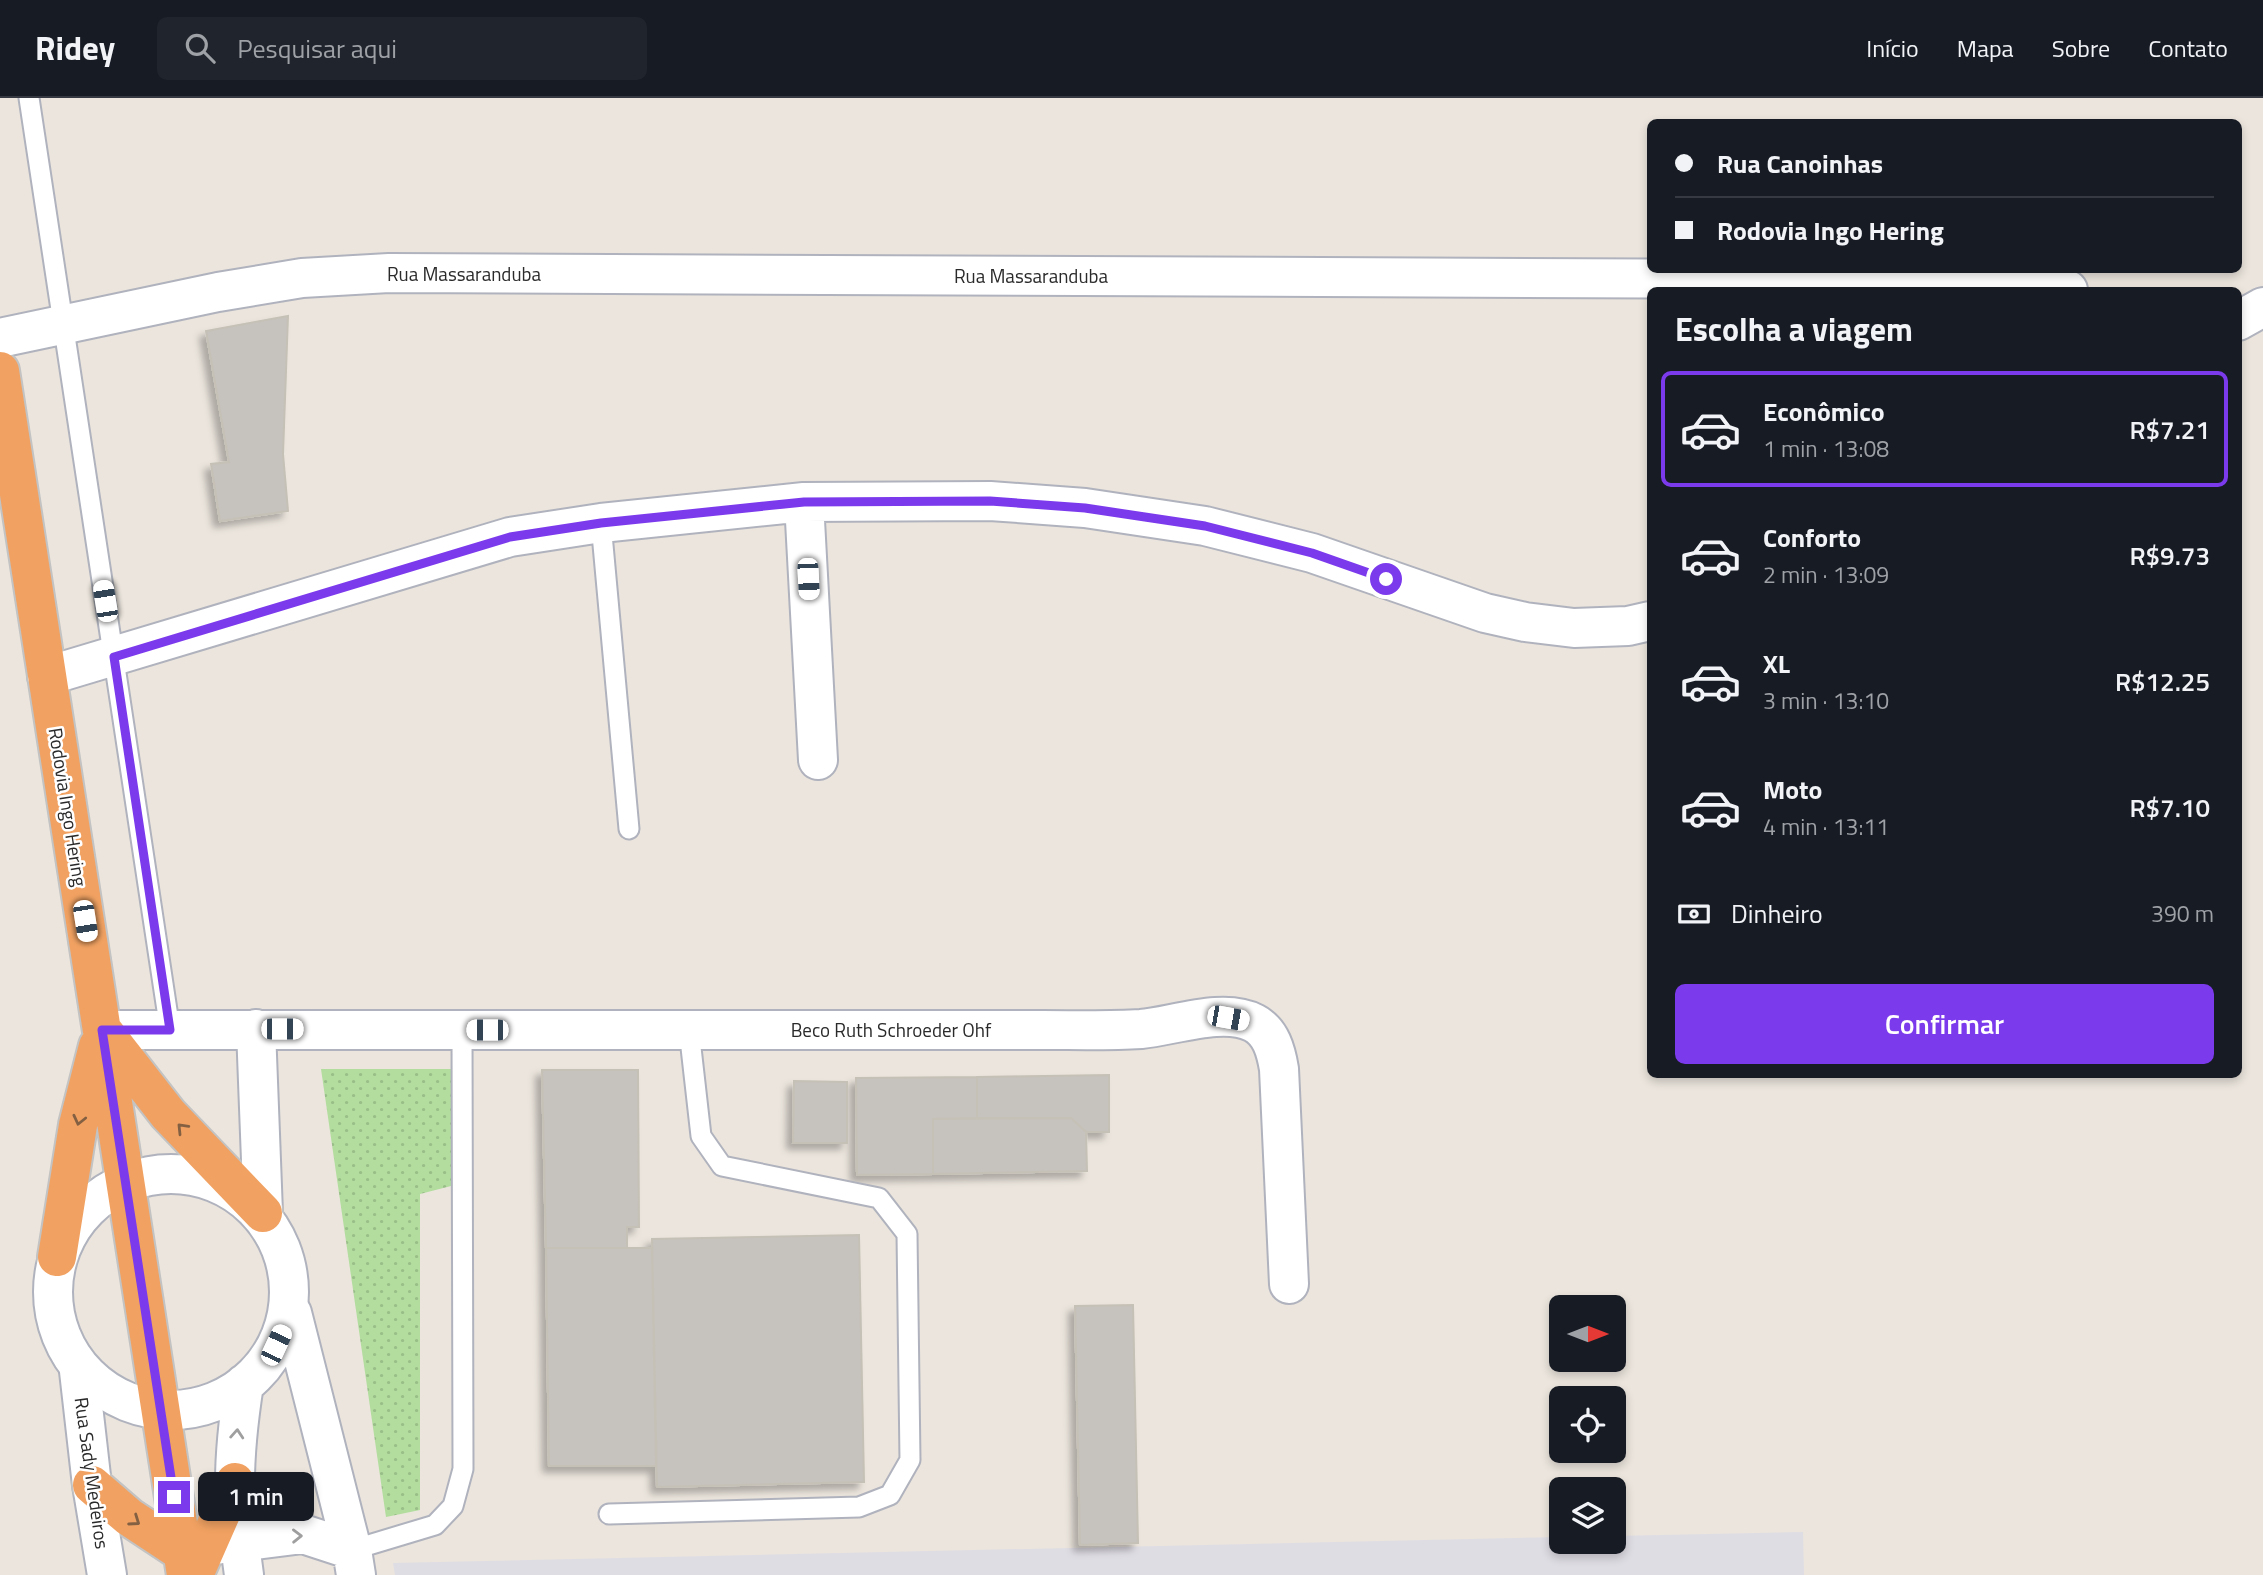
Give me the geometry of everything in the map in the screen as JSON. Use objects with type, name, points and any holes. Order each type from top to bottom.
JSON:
[{"type":"highway","name":"Rodovia Ingo Hering","points":[[0,371],[162,1414],[209,1561]]},
{"type":"highway","points":[[102,1030],[168,1114],[263,1213]]},
{"type":"highway","points":[[57,1257],[78,1125],[102,1030]]},
{"type":"highway","points":[[92,1485],[130,1517],[209,1561],[235,1482]]},
{"type":"street","name":"Rua Massaranduba","points":[[0,338],[218,292],[302,278],[389,273],[1988,280],[2052,287]]},
{"type":"street","points":[[2242,319],[2263,307]]},
{"type":"street","points":[[47,676],[510,537],[601,523],[804,502],[990,501],[1085,508],[1205,526],[1312,553],[1485,612],[1525,622],[1574,628],[1628,626],[1647,622]]},
{"type":"street","points":[[804,502],[818,760]]},
{"type":"street","name":"Beco Ruth Schroeder Ohf","points":[[102,1030],[1043,1030],[1142,1029],[1200,1019],[1228,1018],[1252,1022],[1265,1031],[1275,1049],[1279,1069],[1289,1284]]},
{"type":"street","points":[[256,1029],[263,1213]]},
{"type":"street","points":[[292,1312],[276,1345],[244,1384],[199,1407],[162,1414],[116,1401],[79,1371],[54,1317],[57,1257],[83,1212],[126,1182],[174,1172],[222,1183],[263,1213],[289,1259],[292,1312],[354,1563]]},
{"type":"street","name":"Rua Sady Medeiros","points":[[79,1371],[92,1485],[107,1575]]},
{"type":"street","points":[[235,1482],[237,1429],[244,1384]]},
{"type":"street","points":[[209,1561],[303,1534],[354,1563]]},
{"type":"lane","points":[[29,98],[170,1030]]},
{"type":"lane","points":[[601,523],[629,829]]},
{"type":"lane","points":[[354,1563],[435,1525],[453,1506],[463,1469],[462,1030]]},
{"type":"lane","points":[[609,1514],[859,1507],[890,1495],[910,1460],[907,1234],[879,1198],[722,1166],[701,1136],[690,1030]]},
{"type":"shaded area","points":[[1803,1532],[1804,1575],[395,1575],[393,1563],[1549,1537],[1549,1554],[1626,1554],[1626,1536]]},
{"type":"green space","points":[[321,1069],[453,1069],[451,1186],[420,1194],[420,1510],[386,1517]]},
{"type":"building","points":[[288,316],[283,454],[288,511],[220,521],[211,464],[229,462],[206,331]]},
{"type":"building","points":[[542,1070],[638,1070],[639,1227],[627,1227],[627,1248],[546,1248]]},
{"type":"building","points":[[1109,1075],[1109,1132],[1086,1132],[1071,1118],[977,1118],[977,1077]]},
{"type":"building","points":[[977,1077],[977,1118],[933,1119],[933,1174],[857,1175],[856,1078]]},
{"type":"building","points":[[794,1081],[847,1082],[847,1143],[793,1143]]},
{"type":"building","points":[[1071,1118],[1086,1132],[1087,1171],[933,1174],[933,1119]]},
{"type":"building","points":[[859,1235],[864,1482],[657,1487],[652,1239]]},
{"type":"building","points":[[546,1248],[652,1248],[656,1466],[549,1466]]},
{"type":"building","points":[[1133,1305],[1138,1543],[1080,1545],[1075,1306]]},
{"type":"route","points":[[174,1497],[102,1030],[170,1030],[114,657],[510,537],[601,523],[804,502],[990,501],[1085,508],[1205,526],[1312,553],[1386,579]]}]
